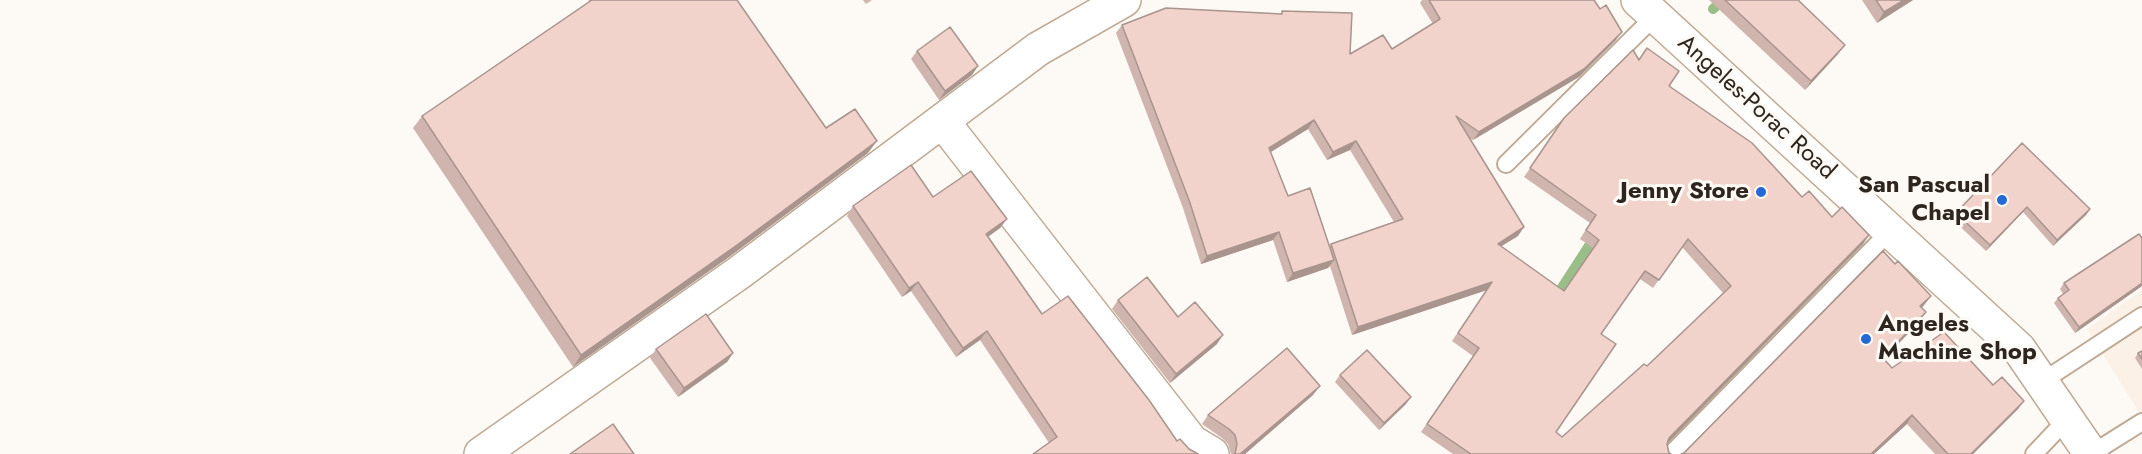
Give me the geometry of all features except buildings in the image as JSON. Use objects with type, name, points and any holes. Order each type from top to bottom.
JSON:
[{"type":"street","points":[[481,454],[740,272],[1038,49],[1124,0]]},
{"type":"street","name":"Angeles-Porac Road","points":[[1646,8],[2019,349],[2091,454]]},
{"type":"street","points":[[943,122],[1192,442],[1212,454]]},
{"type":"lane","points":[[1506,164],[1646,8]]},
{"type":"lane","points":[[1671,454],[1890,230]]},
{"type":"lane","points":[[2043,381],[2142,316]]},
{"type":"lane","points":[[2034,454],[2068,418]]},
{"type":"lane","points":[[2091,454],[2142,422]]},
{"type":"shaded area","points":[[2142,290],[2142,417],[2087,329]]},
{"type":"waterway","points":[[1713,9],[1723,0]]},
{"type":"waterway","points":[[1554,300],[1596,235]]},
{"type":"place","name":"Jenny Store","points":[[1761,192]]},
{"type":"place","name":"San Pascual Chapel","points":[[2002,200]]},
{"type":"place","name":"Angeles Machine Shop","points":[[1866,339]]}]
